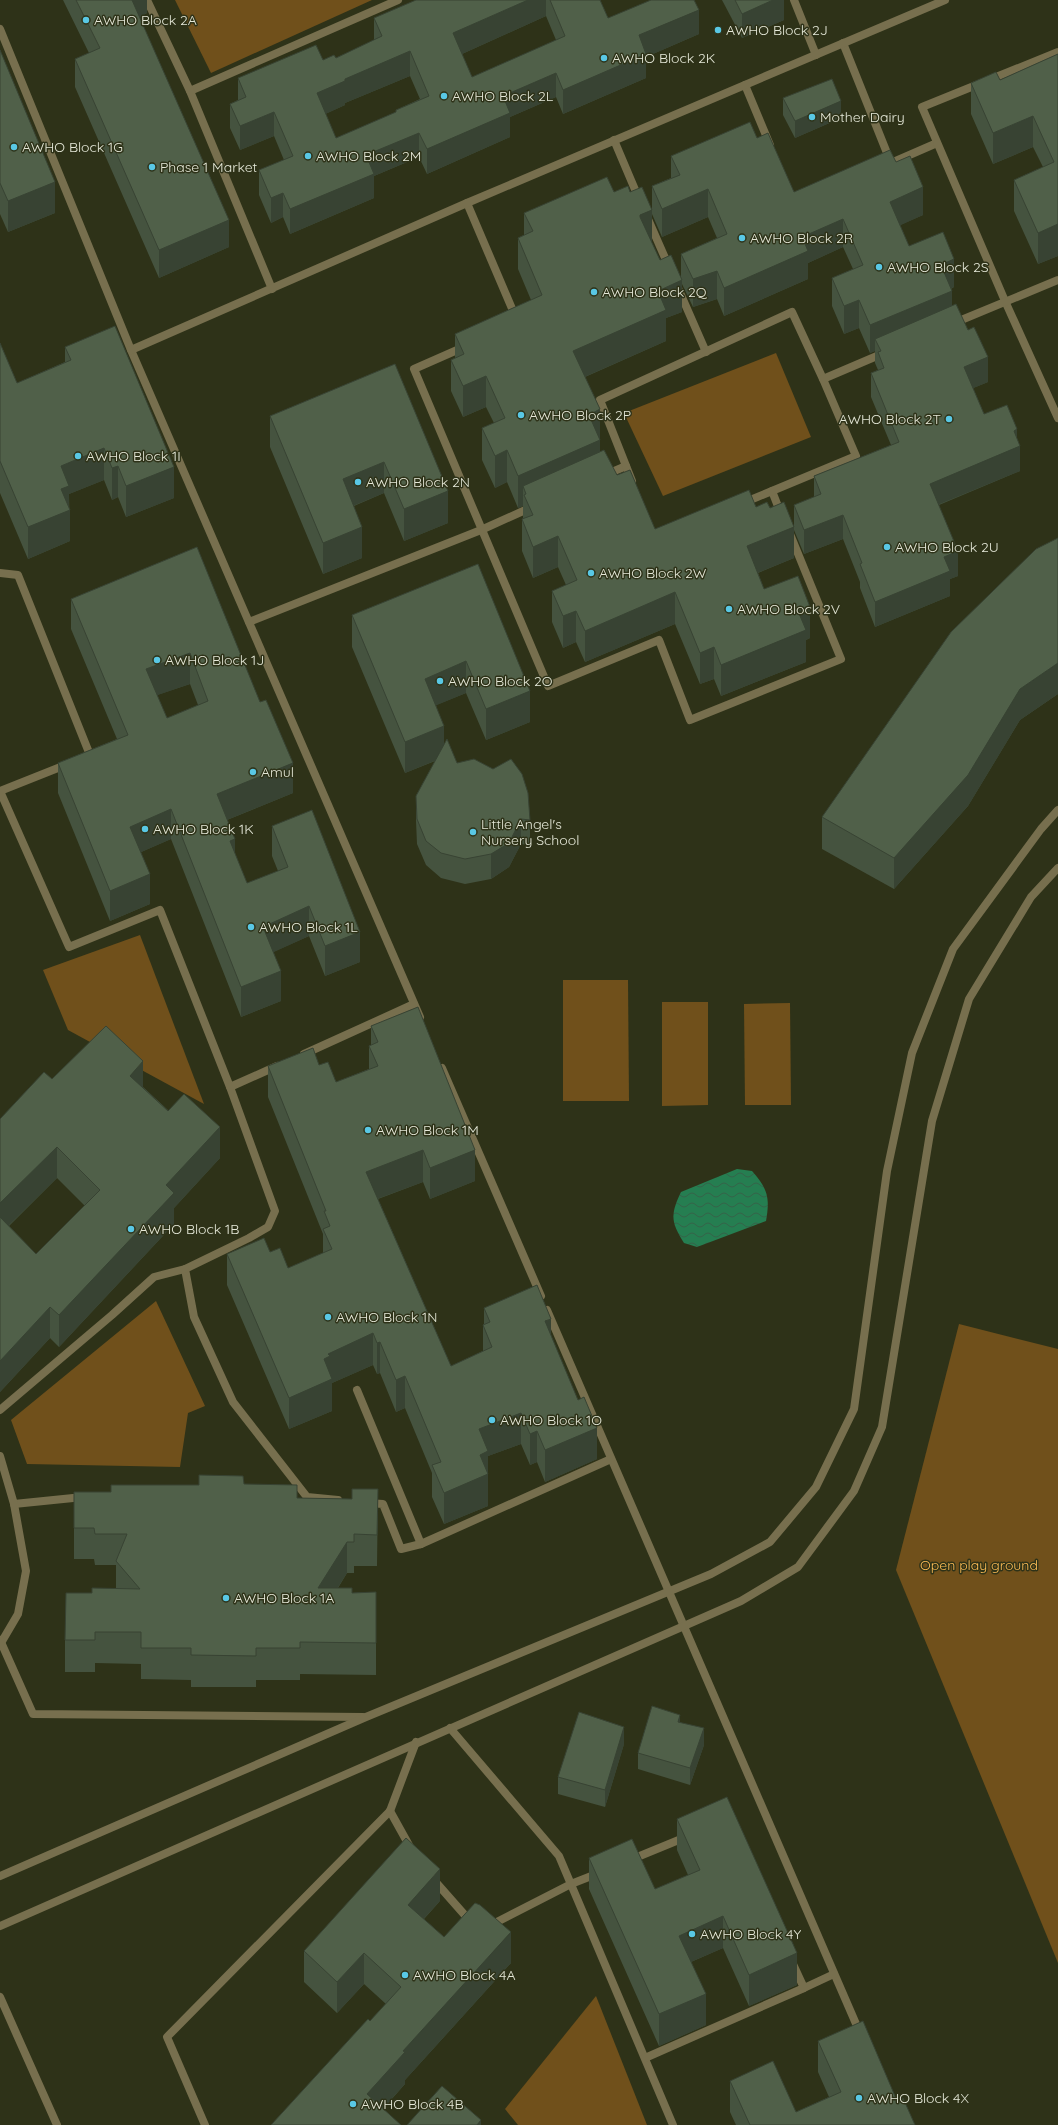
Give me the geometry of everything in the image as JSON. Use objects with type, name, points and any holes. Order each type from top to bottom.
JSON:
[{"type":"street","points":[[148,0],[190,92],[272,289]]},
{"type":"street","points":[[190,92],[398,0]]},
{"type":"street","points":[[794,0],[816,55]]},
{"type":"street","points":[[131,350],[614,140],[945,0]]},
{"type":"street","points":[[0,29],[131,350],[424,1026]]},
{"type":"street","points":[[843,43],[888,164],[937,143]]},
{"type":"street","points":[[1058,52],[922,107],[1005,301],[1058,418]]},
{"type":"street","points":[[745,85],[772,150]]},
{"type":"street","points":[[614,140],[706,352]]},
{"type":"street","points":[[468,203],[518,323],[511,326]]},
{"type":"street","points":[[947,326],[1058,280]]},
{"type":"street","points":[[635,488],[600,400],[792,312],[856,456],[736,506]]},
{"type":"street","points":[[469,345],[414,370],[548,686],[659,640],[690,720],[841,659],[772,491]]},
{"type":"street","points":[[823,379],[889,351]]},
{"type":"street","points":[[597,478],[626,466]]},
{"type":"street","points":[[249,622],[481,530],[539,504]]},
{"type":"street","points":[[0,573],[18,575],[90,755],[0,791],[69,947],[160,910],[230,1087],[275,1211],[268,1227],[249,1238],[185,1269],[154,1277],[82,1341],[0,1410]]},
{"type":"street","points":[[0,1876],[366,1717],[711,1574],[770,1542],[816,1487],[854,1409],[887,1171],[912,1053],[953,949],[1041,829],[1058,810]]},
{"type":"street","points":[[0,1926],[416,1742],[741,1601],[798,1567],[854,1491],[882,1427],[932,1121],[969,999],[1031,897],[1058,868]]},
{"type":"street","points":[[230,1087],[414,1004]]},
{"type":"street","points":[[440,1062],[862,2039]]},
{"type":"street","points":[[185,1269],[194,1317],[233,1402],[307,1497]]},
{"type":"street","points":[[357,1390],[421,1544]]},
{"type":"street","points":[[0,1456],[14,1504],[26,1571],[18,1614],[1,1641],[33,1714],[366,1717]]},
{"type":"street","points":[[360,1502],[383,1504],[400,1549],[421,1544],[611,1459]]},
{"type":"street","points":[[14,1504],[90,1496]]},
{"type":"street","points":[[292,1496],[345,1500]]},
{"type":"street","points":[[450,1728],[559,1856],[673,2125]]},
{"type":"street","points":[[205,2125],[167,2037],[390,1811],[416,1742]]},
{"type":"street","points":[[390,1811],[415,1857]]},
{"type":"street","points":[[622,1864],[694,1834]]},
{"type":"street","points":[[428,1874],[476,1928],[571,1884],[607,1870]]},
{"type":"street","points":[[788,1951],[804,1988]]},
{"type":"street","points":[[645,2058],[834,1974]]},
{"type":"street","points":[[0,1997],[57,2125]]},
{"type":"green space","points":[[175,0],[372,0],[211,73]]},
{"type":"green space","points":[[776,353],[811,437],[663,496],[624,413]]},
{"type":"green space","points":[[140,935],[204,1104],[68,1030],[43,970]]},
{"type":"green space","points":[[563,980],[628,980],[629,1101],[563,1101]]},
{"type":"green space","points":[[662,1002],[708,1002],[708,1105],[662,1106]]},
{"type":"green space","points":[[790,1003],[791,1105],[745,1105],[744,1004]]},
{"type":"green space","points":[[156,1301],[205,1406],[188,1413],[180,1467],[27,1464],[11,1420]]},
{"type":"green space","name":"Open play ground","points":[[959,1324],[1058,1349],[1058,1963],[896,1570]]},
{"type":"green space","points":[[596,1996],[647,2125],[518,2125],[505,2109]]},
{"type":"water","points":[[737,1169],[752,1171],[762,1183],[768,1200],[766,1221],[697,1247],[684,1243],[674,1224],[675,1207],[681,1192]]},
{"type":"building","name":"Phase 1 Market","points":[[76,0],[132,0],[229,220],[159,250],[75,59],[100,48]]},
{"type":"building","points":[[416,0],[528,0],[453,33],[472,77],[565,36],[550,0],[600,0],[608,18],[651,0],[694,0],[699,10],[639,35],[646,54],[563,90],[556,73],[503,96],[510,113],[427,149],[419,133],[366,155],[374,174],[290,209],[283,193],[271,198],[259,170],[293,156],[274,112],[240,126],[230,104],[246,97],[238,78],[316,45],[323,60],[334,55],[336,58],[382,36],[374,18]],"holes":[[[410,51],[429,96],[336,138],[317,93],[345,81],[345,79]]]},
{"type":"building","points":[[735,0],[773,0],[742,14]]},
{"type":"building","name":"AWHO Block 1G","points":[[0,50],[55,182],[8,201],[0,183]]},
{"type":"building","points":[[1058,54],[1058,224],[1038,233],[1014,180],[1054,162],[1033,116],[993,133],[971,83],[996,72],[1000,80]]},
{"type":"building","points":[[832,79],[841,101],[795,121],[783,98]]},
{"type":"building","points":[[750,122],[757,138],[768,133],[794,192],[890,150],[896,162],[910,156],[923,187],[890,202],[909,246],[943,232],[954,259],[941,265],[952,291],[870,325],[859,300],[844,306],[832,278],[863,265],[843,219],[802,237],[808,251],[724,288],[717,271],[693,279],[681,254],[727,234],[708,189],[662,209],[652,186],[680,175],[671,156]]},
{"type":"building","points":[[607,177],[614,192],[628,186],[630,192],[642,187],[652,210],[640,215],[640,217],[660,260],[671,255],[682,280],[658,291],[666,310],[573,351],[600,409],[589,415],[600,440],[518,476],[507,450],[495,456],[482,428],[505,418],[486,376],[463,386],[451,360],[464,354],[455,334],[542,295],[518,238],[533,231],[524,213]]},
{"type":"building","points":[[956,304],[968,330],[974,327],[988,357],[964,367],[984,414],[1007,405],[1017,429],[1014,431],[1020,446],[930,484],[958,551],[944,557],[950,571],[875,602],[860,564],[862,563],[843,515],[804,530],[794,505],[821,494],[814,476],[899,442],[871,373],[884,368],[878,352],[881,351],[875,339]]},
{"type":"building","name":"AWHO Block 1I","points":[[115,326],[174,467],[126,486],[118,466],[112,468],[104,448],[61,466],[69,486],[61,489],[70,510],[28,527],[0,461],[0,343],[17,383],[71,360],[65,347]]},
{"type":"building","points":[[395,364],[448,491],[404,509],[384,462],[343,479],[362,527],[323,543],[270,416]]},
{"type":"building","points":[[604,450],[617,475],[630,470],[655,529],[749,490],[756,507],[767,502],[770,508],[784,502],[794,527],[747,546],[764,589],[798,576],[810,607],[798,611],[806,630],[721,665],[714,647],[700,653],[675,592],[585,631],[576,611],[563,616],[552,591],[577,580],[558,536],[533,547],[522,519],[533,515],[524,495],[526,494],[523,486]]},
{"type":"building","points":[[1058,538],[1058,663],[1020,689],[968,775],[894,858],[822,817],[951,632],[1036,549]]},
{"type":"building","points":[[197,547],[260,702],[266,700],[293,763],[217,794],[235,839],[230,841],[247,883],[288,867],[272,826],[312,810],[360,932],[325,946],[309,906],[263,927],[281,971],[241,987],[171,809],[130,827],[150,874],[110,891],[58,763],[128,735],[71,599]],"holes":[[[190,653],[208,701],[167,718],[146,669]]]},
{"type":"building","points":[[478,564],[530,691],[486,709],[466,661],[425,679],[444,726],[405,742],[352,615]]},
{"type":"building","name":"Little Angel's Nursery School","points":[[447,739],[457,763],[474,759],[493,769],[511,759],[522,774],[528,793],[530,820],[521,819],[509,843],[491,854],[465,859],[441,853],[426,841],[417,819],[416,796]]},
{"type":"building","points":[[418,1007],[475,1150],[430,1168],[423,1150],[366,1172],[451,1366],[492,1347],[483,1325],[490,1322],[484,1308],[537,1285],[551,1319],[545,1321],[578,1400],[584,1397],[597,1428],[545,1450],[537,1431],[530,1434],[521,1413],[479,1429],[488,1451],[480,1455],[488,1474],[444,1493],[432,1465],[441,1462],[405,1376],[396,1380],[380,1342],[377,1343],[373,1333],[328,1354],[330,1356],[324,1359],[332,1379],[289,1398],[227,1254],[264,1238],[270,1252],[280,1248],[288,1268],[332,1249],[323,1229],[330,1226],[324,1211],[326,1211],[268,1066],[313,1048],[319,1065],[328,1062],[336,1082],[378,1066],[369,1046],[378,1042],[371,1026]]},
{"type":"building","name":"AWHO Block 1B","points":[[106,1026],[143,1061],[130,1076],[168,1111],[184,1094],[220,1127],[166,1185],[174,1193],[59,1315],[50,1307],[0,1361],[0,1217],[36,1254],[100,1190],[57,1147],[0,1203],[0,1119],[44,1072],[52,1079]]},
{"type":"building","name":"AWHO Block 1A","points":[[199,1475],[243,1476],[244,1484],[297,1485],[297,1498],[352,1499],[352,1489],[378,1489],[377,1535],[354,1534],[354,1542],[347,1542],[318,1588],[352,1588],[352,1593],[376,1592],[376,1643],[300,1642],[300,1648],[256,1648],[256,1656],[191,1655],[191,1648],[141,1648],[141,1632],[95,1632],[95,1640],[65,1640],[66,1593],[92,1593],[92,1588],[140,1589],[116,1561],[127,1534],[95,1534],[94,1528],[74,1528],[74,1492],[111,1492],[111,1485],[199,1485]]},
{"type":"building","points":[[652,1706],[680,1715],[678,1722],[704,1728],[690,1768],[638,1753]]},
{"type":"building","points":[[579,1712],[624,1727],[605,1790],[558,1777]]},
{"type":"building","name":"AWHO Block 4Y","points":[[727,1797],[797,1953],[749,1975],[723,1916],[679,1936],[706,1994],[659,2014],[589,1858],[632,1839],[655,1889],[700,1870],[677,1819]]},
{"type":"building","points":[[406,1838],[440,1869],[408,1905],[444,1937],[475,1903],[480,1905],[511,1932],[403,2051],[405,2052],[367,2094],[401,2125],[271,2125],[368,2019],[370,2021],[401,1987],[364,1953],[337,1982],[304,1951]]},
{"type":"building","points":[[863,2021],[895,2096],[899,2099],[903,2098],[915,2125],[750,2125],[730,2081],[773,2061],[796,2112],[841,2092],[818,2041]]},
{"type":"building","points":[[442,2086],[481,2120],[477,2125],[407,2125]]},
{"type":"place","name":"AWHO Block 2A","points":[[86,20]]},
{"type":"place","name":"AWHO Block 2J","points":[[718,30]]},
{"type":"place","name":"AWHO Block 2K","points":[[604,58]]},
{"type":"place","name":"AWHO Block 2L","points":[[444,96]]},
{"type":"place","name":"Mother Dairy","points":[[812,117]]},
{"type":"place","name":"AWHO Block 1G","points":[[14,147]]},
{"type":"place","name":"AWHO Block 2M","points":[[308,156]]},
{"type":"place","name":"Phase 1 Market","points":[[152,167]]},
{"type":"place","name":"AWHO Block 2R","points":[[742,238]]},
{"type":"place","name":"AWHO Block 2S","points":[[879,267]]},
{"type":"place","name":"AWHO Block 2Q","points":[[594,292]]},
{"type":"place","name":"AWHO Block 2P","points":[[521,415]]},
{"type":"place","name":"AWHO Block 2T","points":[[949,419]]},
{"type":"place","name":"AWHO Block 1I","points":[[78,456]]},
{"type":"place","name":"AWHO Block 2N","points":[[358,482]]},
{"type":"place","name":"AWHO Block 2U","points":[[887,547]]},
{"type":"place","name":"AWHO Block 2W","points":[[591,573]]},
{"type":"place","name":"AWHO Block 2V","points":[[729,609]]},
{"type":"place","name":"AWHO Block 1J","points":[[157,660]]},
{"type":"place","name":"AWHO Block 2O","points":[[440,681]]},
{"type":"place","name":"Amul","points":[[253,772]]},
{"type":"place","name":"AWHO Block 1K","points":[[145,829]]},
{"type":"place","name":"Little Angel's Nursery School","points":[[473,832]]},
{"type":"place","name":"AWHO Block 1L","points":[[251,927]]},
{"type":"place","name":"AWHO Block 1M","points":[[368,1130]]},
{"type":"place","name":"AWHO Block 1B","points":[[131,1229]]},
{"type":"place","name":"AWHO Block 1N","points":[[328,1317]]},
{"type":"place","name":"AWHO Block 1O","points":[[492,1420]]},
{"type":"place","name":"AWHO Block 1A","points":[[226,1598]]},
{"type":"place","name":"AWHO Block 4Y","points":[[692,1934]]},
{"type":"place","name":"AWHO Block 4A","points":[[405,1975]]},
{"type":"place","name":"AWHO Block 4X","points":[[859,2098]]},
{"type":"place","name":"AWHO Block 4B","points":[[353,2104]]}]
